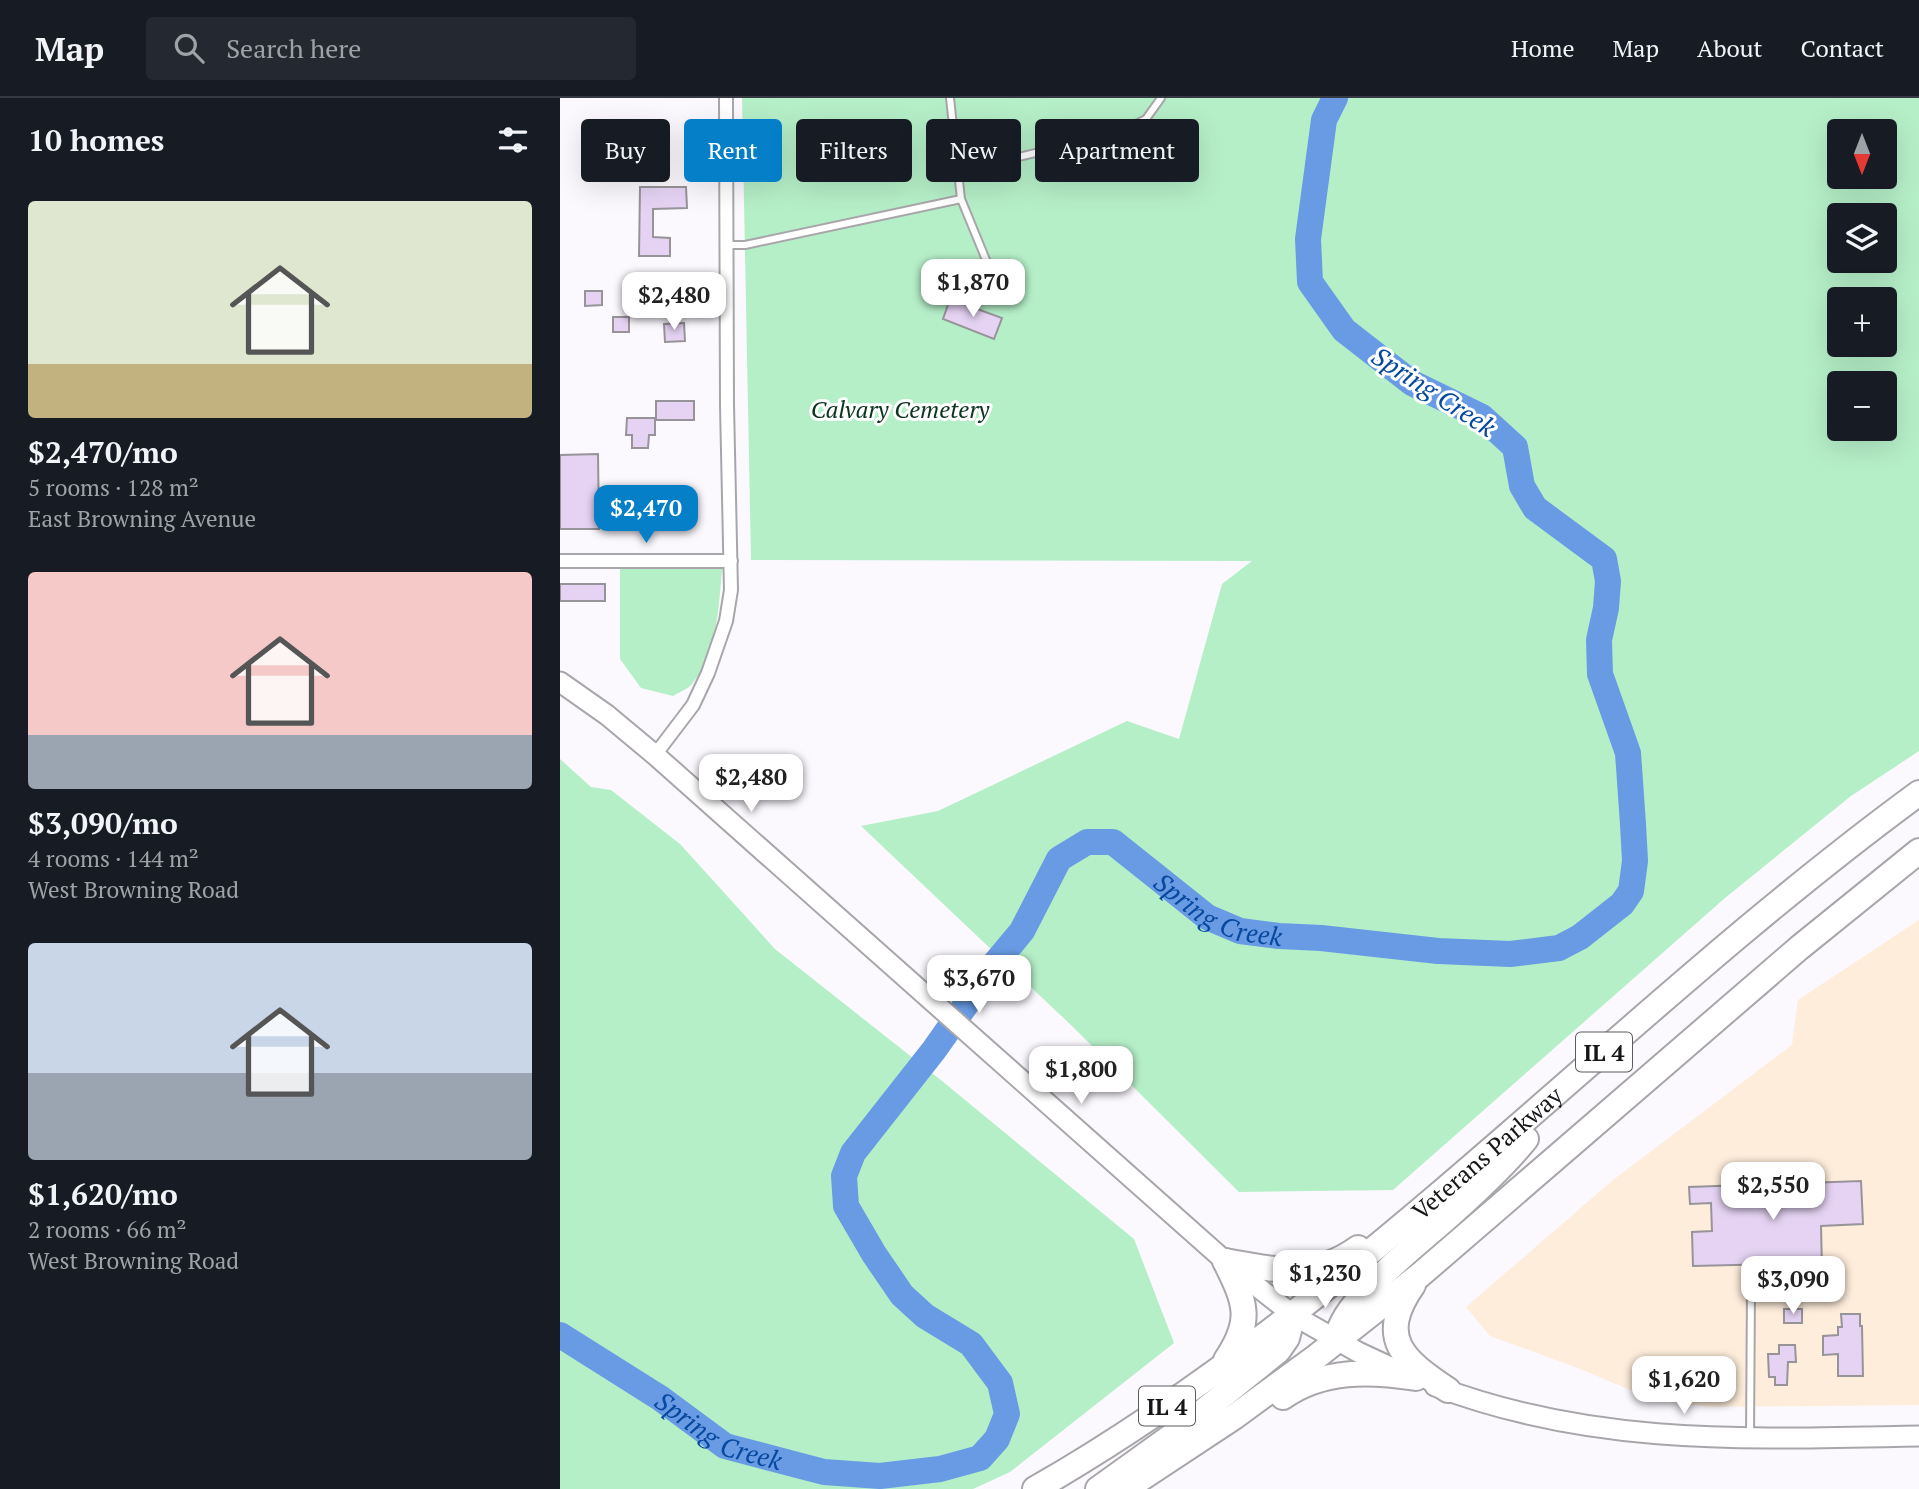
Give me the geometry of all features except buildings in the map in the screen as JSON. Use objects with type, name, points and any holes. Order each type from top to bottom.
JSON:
[{"type":"highway","name":"Veterans Parkway","points":[[1035,1489],[1135,1427],[1293,1315],[1394,1234],[1738,935],[1919,793]]},
{"type":"highway","name":"Veterans Parkway","points":[[1125,1489],[1216,1430],[1338,1340],[1420,1275],[1779,965],[1919,851]]},
{"type":"highway","points":[[1338,1340],[1339,1329],[1360,1296],[1453,1213],[1522,1144],[1581,1072]]},
{"type":"highway","points":[[1225,1261],[1285,1271],[1318,1268],[1336,1262],[1356,1250],[1443,1177],[1470,1169]]},
{"type":"highway","points":[[1223,1366],[1237,1344],[1245,1320],[1242,1298],[1225,1261]]},
{"type":"highway","points":[[1420,1275],[1406,1295],[1396,1326],[1396,1337],[1405,1358],[1448,1390]]},
{"type":"highway","points":[[1098,1489],[1176,1433],[1278,1351],[1287,1338],[1293,1315]]},
{"type":"highway","points":[[1148,1474],[1180,1468],[1295,1388],[1309,1382],[1349,1374],[1382,1373],[1416,1378]]},
{"type":"street","points":[[655,755],[693,705],[718,648],[731,590],[727,405],[726,98]]},
{"type":"street","points":[[560,561],[731,561]]},
{"type":"street","points":[[560,682],[607,715],[655,755],[1225,1261],[1293,1315],[1338,1340],[1416,1378],[1448,1390],[1496,1406],[1606,1430],[1668,1436],[1750,1438],[1919,1436]]},
{"type":"lane","points":[[950,98],[952,119]]},
{"type":"lane","points":[[1021,156],[1118,132],[1146,118],[1161,98]]},
{"type":"lane","points":[[958,182],[961,199],[991,272],[984,297]]},
{"type":"lane","points":[[727,245],[745,245],[961,199]]},
{"type":"lane","points":[[1750,1438],[1751,1289]]},
{"type":"shaded area","points":[[1919,920],[1919,1405],[1711,1407],[1654,1400],[1578,1368],[1490,1336],[1466,1307],[1613,1180],[1792,1045],[1798,1000]]},
{"type":"green space","name":"Calvary Cemetery","points":[[742,98],[1919,98],[1919,751],[1851,796],[1725,898],[1393,1190],[1239,1192],[1073,1027],[861,826],[938,811],[1127,721],[1179,739],[1222,584],[1252,561],[751,560],[744,182],[782,182],[782,119],[742,119]]},
{"type":"green space","points":[[620,567],[722,569],[715,629],[707,659],[692,684],[673,696],[641,688],[620,659]]},
{"type":"green space","points":[[560,759],[591,787],[611,790],[680,844],[775,949],[942,1081],[1134,1239],[1174,1343],[1010,1472],[973,1489],[560,1489]]},
{"type":"waterway","name":"Spring Creek","points":[[560,1335],[660,1398],[725,1446],[824,1472],[880,1476],[940,1469],[980,1458],[997,1439],[1007,1414],[1000,1383],[971,1344],[925,1316],[902,1295],[846,1206],[844,1176],[853,1153],[1022,931],[1059,859],[1087,842],[1113,842],[1207,917],[1240,931],[1438,951],[1510,954],[1559,948],[1580,937],[1622,904],[1631,891],[1635,861],[1628,753],[1600,674],[1599,640],[1608,581],[1604,559],[1535,508],[1522,486],[1515,447],[1482,417],[1412,383],[1344,330],[1310,282],[1308,239],[1324,120],[1335,98]]}]
